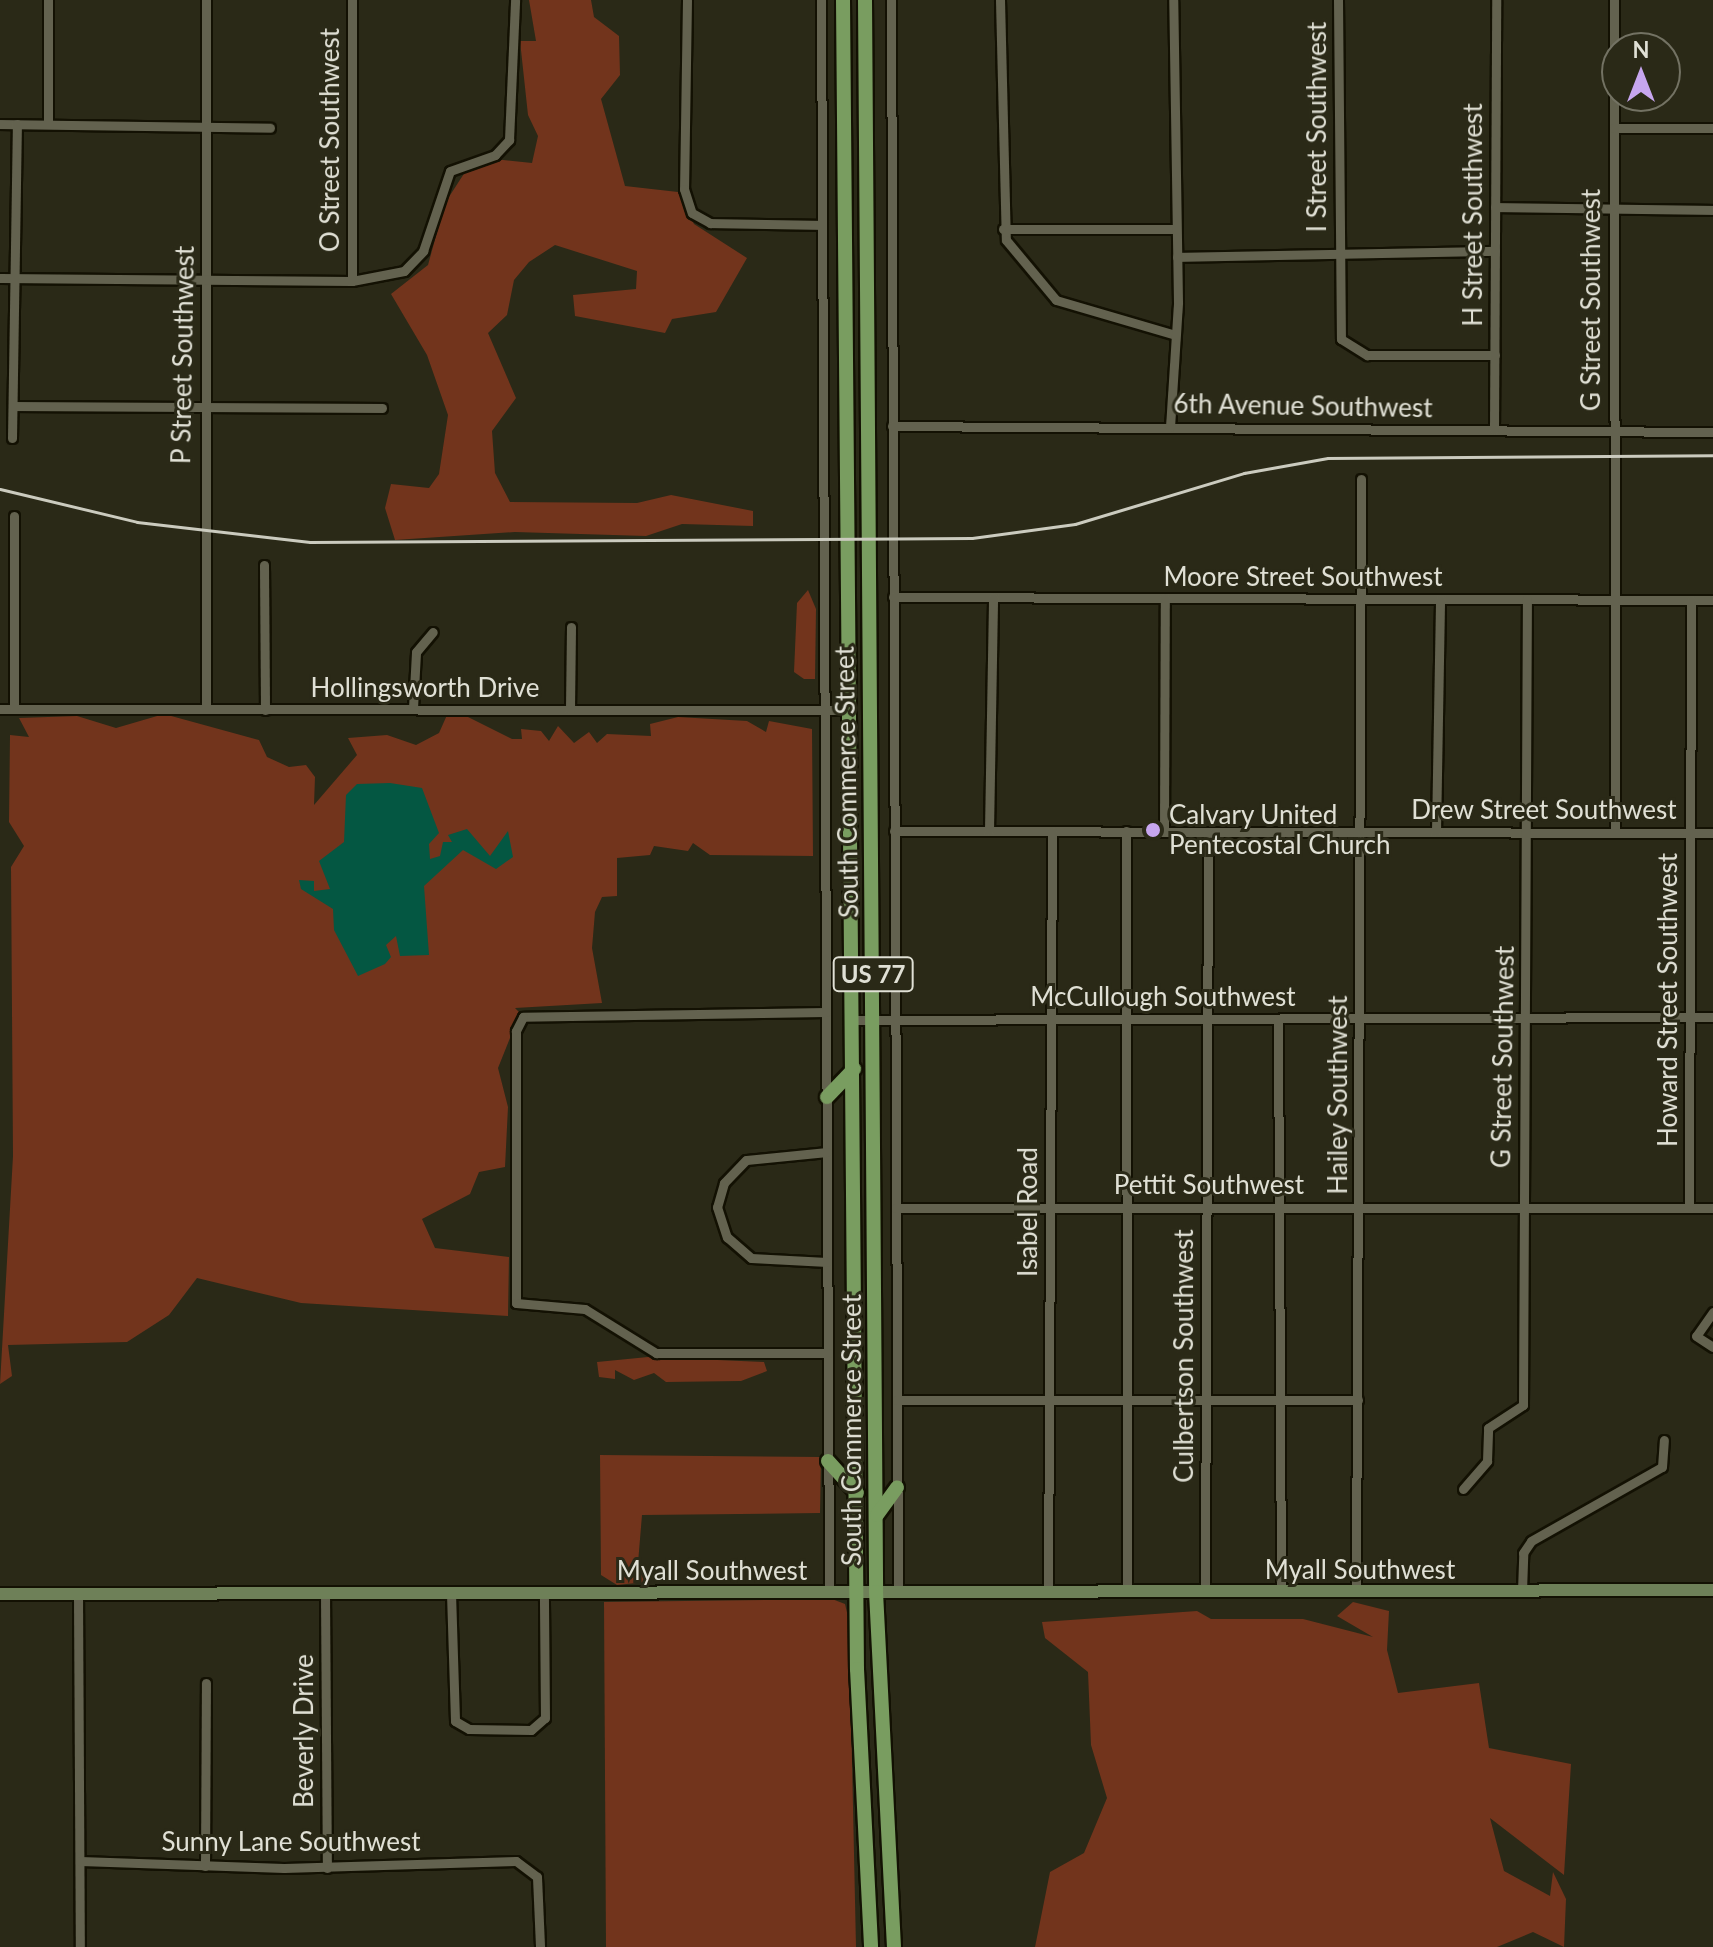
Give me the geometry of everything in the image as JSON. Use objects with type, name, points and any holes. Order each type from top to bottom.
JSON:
[{"type":"main road","name":"South Commerce Street","points":[[843,0],[857,1592],[871,1947]]},
{"type":"main road","name":"South Commerce Street","points":[[865,0],[876,1592],[894,1947]]},
{"type":"main road","points":[[851,710],[872,764]]},
{"type":"main road","points":[[827,1097],[854,1069]]},
{"type":"main road","points":[[828,1461],[857,1493]]},
{"type":"main road","points":[[876,1516],[897,1487]]},
{"type":"street","points":[[48,0],[48,124]]},
{"type":"street","name":"P Street Southwest","points":[[206,0],[206,709]]},
{"type":"street","name":"O Street Southwest","points":[[352,0],[352,281]]},
{"type":"street","points":[[0,278],[352,281],[408,268],[423,251],[450,171],[495,155],[509,140],[515,0]]},
{"type":"street","points":[[687,0],[684,189],[696,218],[822,225]]},
{"type":"street","points":[[821,0],[829,1593]]},
{"type":"street","points":[[891,0],[898,1592]]},
{"type":"street","points":[[1000,0],[1003,229],[1022,268],[1056,300],[1172,334]]},
{"type":"street","points":[[1170,427],[1177,257],[1173,0]]},
{"type":"street","name":"I Street Southwest","points":[[1338,0],[1341,339],[1351,351],[1495,355]]},
{"type":"street","name":"H Street Southwest","points":[[1494,430],[1496,0]]},
{"type":"street","name":"G Street Southwest","points":[[1614,0],[1612,599],[1615,832]]},
{"type":"street","points":[[0,124],[270,128]]},
{"type":"street","points":[[12,438],[17,124]]},
{"type":"street","points":[[1614,128],[1713,128]]},
{"type":"street","points":[[1495,207],[1713,210]]},
{"type":"street","points":[[1003,229],[1176,229]]},
{"type":"street","points":[[1177,257],[1495,251]]},
{"type":"street","points":[[13,406],[382,408]]},
{"type":"street","name":"6th Avenue Southwest","points":[[892,426],[1713,432]]},
{"type":"street","name":"Hailey Southwest","points":[[1356,1592],[1362,832],[1356,600],[1361,479]]},
{"type":"street","points":[[14,516],[14,709]]},
{"type":"street","points":[[264,565],[265,710]]},
{"type":"street","name":"Moore Street Southwest","points":[[893,597],[1713,600]]},
{"type":"street","points":[[989,831],[993,597]]},
{"type":"street","points":[[1164,832],[1165,598]]},
{"type":"street","points":[[1436,832],[1440,599]]},
{"type":"street","name":"G Street Southwest","points":[[1463,1489],[1487,1461],[1488,1428],[1523,1405],[1527,599]]},
{"type":"street","name":"Howard Street Southwest","points":[[1689,1208],[1691,600]]},
{"type":"street","points":[[570,709],[571,627]]},
{"type":"street","points":[[413,708],[416,652],[433,632]]},
{"type":"street","name":"Hollingsworth Drive","points":[[0,709],[851,710]]},
{"type":"street","name":"Drew Street Southwest","points":[[894,831],[1713,833]]},
{"type":"street","name":"Isabel Road","points":[[1048,1592],[1052,831]]},
{"type":"street","points":[[1126,831],[1127,1592]]},
{"type":"street","name":"Culbertson Southwest","points":[[1205,1592],[1208,832]]},
{"type":"street","points":[[826,1012],[541,1012],[519,1021],[516,1303],[585,1309],[647,1351],[828,1353]]},
{"type":"street","name":"McCullough Southwest","points":[[853,1020],[1713,1017]]},
{"type":"street","points":[[1278,1019],[1281,1592]]},
{"type":"street","points":[[827,1152],[746,1160],[724,1183],[717,1207],[727,1237],[751,1258],[827,1262]]},
{"type":"street","name":"Pettit Southwest","points":[[896,1208],[1713,1208]]},
{"type":"street","points":[[1713,1312],[1696,1336],[1713,1347]]},
{"type":"street","points":[[897,1400],[1358,1400]]},
{"type":"street","points":[[1522,1591],[1523,1553],[1531,1541],[1662,1467],[1664,1440]]},
{"type":"street","name":"Myall Southwest","points":[[0,1594],[1713,1590]]},
{"type":"street","points":[[451,1593],[455,1721],[469,1729],[531,1730],[545,1718],[544,1593]]},
{"type":"street","points":[[78,1594],[80,1947]]},
{"type":"street","name":"Beverly Drive","points":[[325,1594],[327,1868]]},
{"type":"street","points":[[205,1866],[206,1683]]},
{"type":"street","name":"Sunny Lane Southwest","points":[[80,1861],[327,1868],[502,1861],[524,1863],[537,1877],[540,1947]]},
{"type":"shaded area","points":[[529,0],[591,0],[594,17],[619,36],[620,75],[601,99],[625,186],[678,192],[694,224],[747,258],[716,312],[672,319],[665,333],[575,316],[573,295],[636,289],[637,271],[555,245],[529,262],[514,280],[507,315],[488,333],[516,398],[492,431],[495,473],[510,502],[637,503],[671,495],[753,511],[753,526],[682,524],[646,536],[515,532],[395,540],[385,508],[391,484],[429,488],[439,474],[448,415],[427,355],[391,294],[428,265],[445,203],[467,169],[485,158],[532,163],[538,136],[528,115],[520,41],[536,41]]},
{"type":"shaded area","points":[[808,590],[816,609],[815,679],[804,679],[794,672],[797,603]]},
{"type":"shaded area","points":[[164,714],[259,740],[267,757],[289,767],[306,765],[315,777],[314,805],[357,755],[348,738],[387,735],[416,745],[439,733],[447,715],[464,715],[512,739],[522,739],[521,729],[541,731],[549,741],[558,726],[574,743],[589,732],[597,743],[607,734],[651,736],[650,724],[678,717],[747,721],[766,732],[769,721],[812,729],[813,856],[710,855],[693,843],[688,851],[654,846],[650,855],[617,858],[617,896],[602,897],[595,912],[592,948],[602,1003],[515,1008],[520,1013],[498,1068],[508,1107],[505,1167],[479,1172],[470,1194],[422,1219],[435,1248],[509,1257],[508,1316],[301,1303],[197,1278],[169,1315],[127,1342],[8,1345],[12,1376],[0,1384],[13,1156],[11,867],[24,846],[9,822],[10,735],[29,737],[19,718],[77,716],[116,728]]},
{"type":"shaded area","points":[[390,783],[422,788],[439,833],[429,844],[430,859],[440,856],[443,842],[452,842],[448,835],[467,829],[490,856],[508,831],[513,857],[496,869],[463,850],[424,886],[429,955],[400,956],[396,936],[386,945],[391,957],[385,964],[358,976],[334,930],[333,909],[301,889],[299,880],[314,881],[314,891],[330,889],[319,861],[344,842],[346,795],[357,784]]},
{"type":"shaded area","points":[[648,1357],[764,1362],[767,1371],[741,1381],[666,1382],[654,1373],[634,1380],[615,1370],[615,1379],[599,1377],[597,1362]]},
{"type":"shaded area","points":[[600,1455],[821,1457],[820,1513],[642,1515],[638,1563],[647,1568],[646,1582],[617,1585],[601,1575]]},
{"type":"shaded area","points":[[832,1599],[845,1604],[849,1621],[856,1947],[606,1947],[604,1602]]},
{"type":"shaded area","points":[[1353,1602],[1389,1611],[1387,1650],[1398,1693],[1479,1683],[1489,1748],[1571,1764],[1564,1875],[1490,1818],[1504,1871],[1550,1896],[1553,1872],[1566,1899],[1564,1947],[1533,1932],[1497,1947],[1035,1947],[1050,1872],[1084,1853],[1107,1798],[1091,1745],[1088,1672],[1045,1638],[1042,1622],[1197,1611],[1211,1619],[1303,1619],[1373,1637],[1337,1616]]},
{"type":"railway","points":[[0,489],[137,522],[310,542],[972,538],[1075,524],[1244,473],[1328,458],[1713,455]]},
{"type":"place","name":"Calvary United Pentecostal Church","points":[[1153,830]]}]
